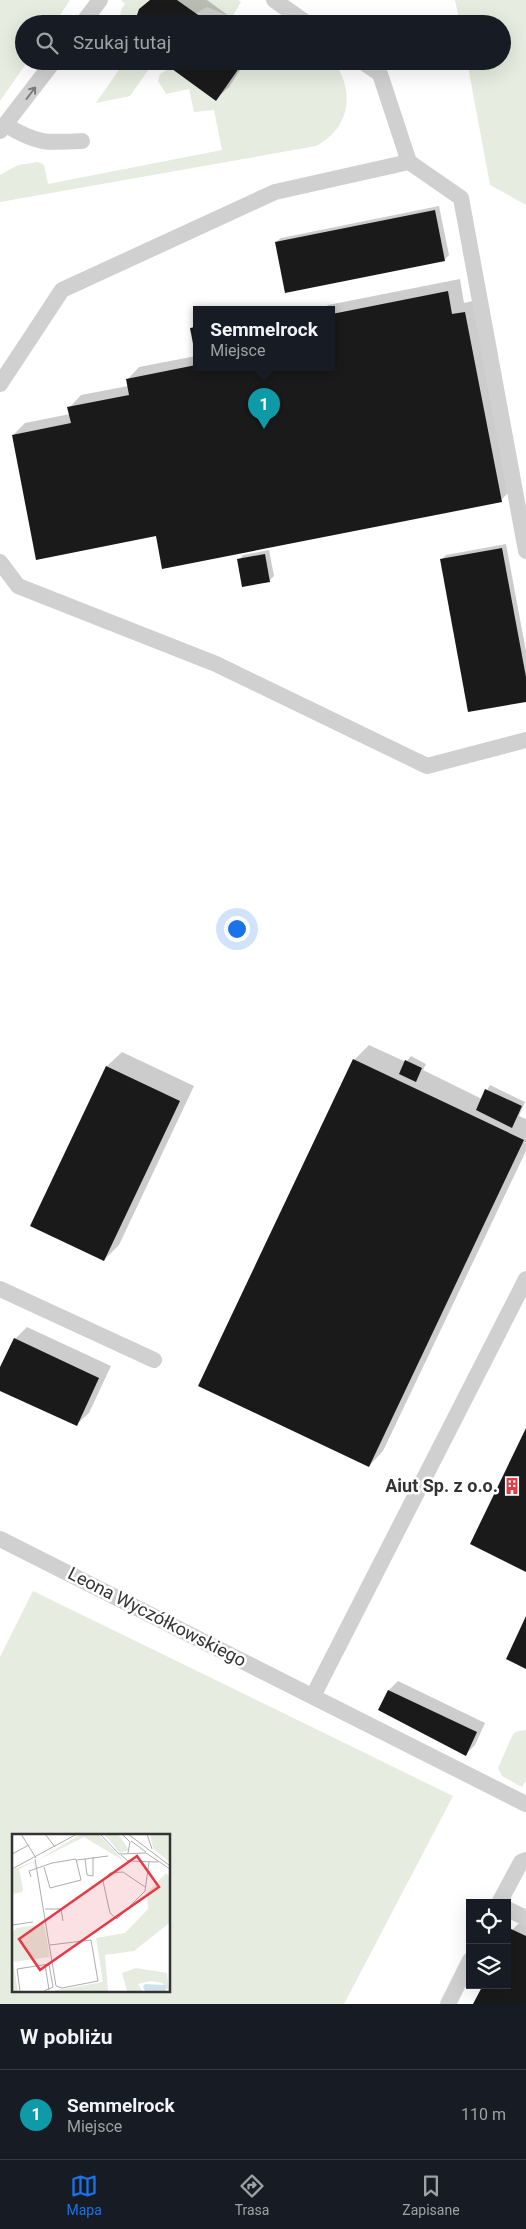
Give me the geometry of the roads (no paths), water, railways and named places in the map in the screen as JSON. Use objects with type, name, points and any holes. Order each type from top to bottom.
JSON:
[{"type":"lane","points":[[89,15],[100,0]]},
{"type":"lane","points":[[274,0],[295,15]]},
{"type":"lane","points":[[47,70],[3,128],[28,138],[49,142],[82,141]]},
{"type":"lane","points":[[374,70],[380,74],[409,162],[462,198],[526,551]]},
{"type":"lane","points":[[0,384],[62,290],[275,192],[409,162]]},
{"type":"lane","points":[[0,562],[18,586],[216,664],[427,766],[526,740]]},
{"type":"lane","points":[[313,1696],[526,1279]]},
{"type":"lane","points":[[0,1289],[154,1360]]},
{"type":"lane","name":"Leona Wyczółkowskiego","points":[[0,1539],[526,1804]]},
{"type":"lane","points":[[501,1899],[521,1862],[526,1860]]},
{"type":"lane","points":[[511,1911],[526,1918]]},
{"type":"lane","points":[[448,2004],[466,1968]]},
{"type":"place","name":"Semmelrock","points":[[264,429]]},
{"type":"place","name":"Aiut Sp. z o.o.","points":[[512,1486]]}]
